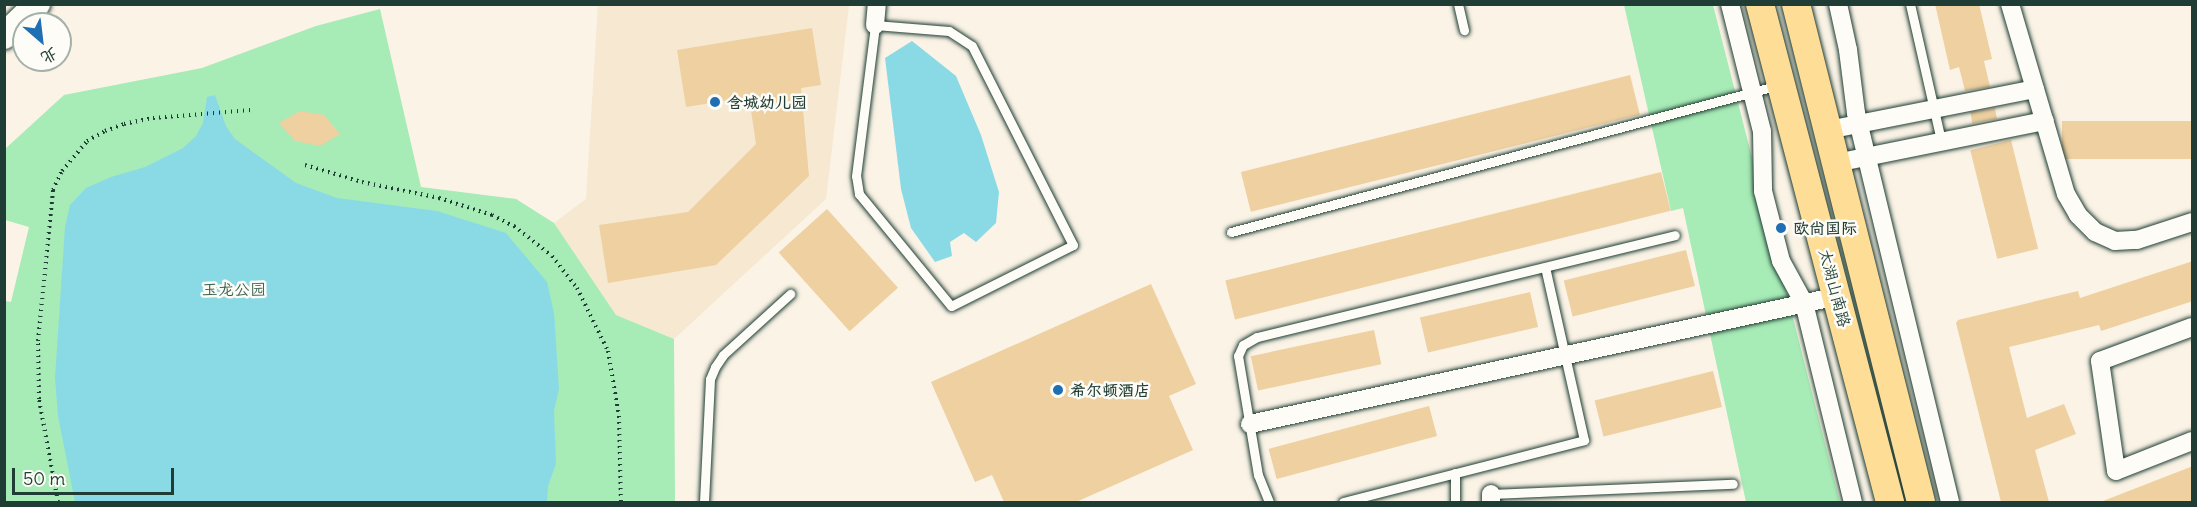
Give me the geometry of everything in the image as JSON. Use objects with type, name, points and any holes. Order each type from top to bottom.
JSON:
[{"type":"main road","points":[[4,36],[38,4]]},
{"type":"main road","name":"太湖山南路","points":[[1760,4],[1890,502]]},
{"type":"main road","name":"太湖山南路","points":[[1796,4],[1921,502]]},
{"type":"street","points":[[875,25],[877,4]]},
{"type":"street","points":[[1730,4],[1761,131],[1763,191],[1781,261],[1804,303],[1854,502]]},
{"type":"street","points":[[1838,4],[1848,50],[1858,124],[1950,502]]},
{"type":"street","points":[[2010,4],[2066,194],[2078,215],[2095,232],[2115,241],[2137,240],[2193,222]]},
{"type":"street","points":[[1828,130],[2035,88]]},
{"type":"street","points":[[1836,163],[1941,140],[2045,121]]},
{"type":"street","points":[[1250,424],[1838,296]]},
{"type":"street","points":[[2193,327],[2100,361],[2116,471],[2193,441]]},
{"type":"lane","points":[[1458,4],[1464,30]]},
{"type":"lane","points":[[1910,4],[1941,140]]},
{"type":"lane","points":[[875,25],[949,31],[972,46],[1073,245],[951,306],[859,194],[856,176],[875,25]]},
{"type":"lane","points":[[1231,232],[1781,84]]},
{"type":"lane","points":[[1269,502],[1258,475],[1238,356],[1243,345],[1250,341],[1675,235]]},
{"type":"lane","points":[[1343,502],[1584,440],[1545,267]]},
{"type":"lane","points":[[704,502],[710,379],[723,355],[790,294]]},
{"type":"lane","points":[[1455,473],[1455,502]]},
{"type":"lane","points":[[1491,498],[1733,484]]},
{"type":"path","points":[[58,502],[39,399],[38,341],[53,190],[73,155],[105,130],[153,118],[251,110]]},
{"type":"path","points":[[305,165],[362,182],[439,198],[484,212],[514,226],[552,256],[577,288],[608,351],[619,416],[621,502]]},
{"type":"shaded area","name":"含城幼儿园","points":[[598,5],[849,5],[826,199],[674,339],[616,315],[554,223],[586,199]]},
{"type":"green space","points":[[1624,5],[1713,5],[1840,502],[1746,502],[1683,208],[1671,211]]},
{"type":"green space","name":"玉龙公园","points":[[380,9],[421,187],[516,199],[554,223],[616,315],[674,339],[675,502],[5,502],[5,301],[11,302],[29,227],[5,220],[5,149],[64,95],[202,68],[316,26]]},
{"type":"water","points":[[912,41],[956,76],[981,135],[999,192],[996,223],[976,242],[964,233],[950,242],[952,256],[935,262],[911,228],[901,189],[885,58]]},
{"type":"water","name":"玉龙公园","points":[[215,95],[226,126],[235,139],[296,183],[337,198],[437,211],[506,233],[547,282],[554,313],[559,389],[554,411],[556,464],[548,486],[547,502],[75,502],[58,416],[55,378],[65,227],[70,205],[86,188],[111,177],[145,167],[183,148],[196,136],[203,123],[207,97]]},
{"type":"building","points":[[1935,4],[1979,4],[1992,59],[1984,61],[1990,87],[1965,91],[1959,67],[1950,70]]},
{"type":"building","points":[[812,28],[821,85],[801,88],[809,176],[716,265],[608,283],[599,225],[688,212],[756,144],[749,97],[686,107],[677,50]]},
{"type":"building","points":[[1630,75],[1640,115],[1251,212],[1241,172]]},
{"type":"building","points":[[1995,108],[1997,119],[1972,123],[1970,112]]},
{"type":"building","points":[[300,111],[324,115],[340,134],[320,146],[295,141],[279,123]]},
{"type":"building","points":[[2062,121],[2192,121],[2192,159],[2062,159]]},
{"type":"building","points":[[2011,140],[2038,249],[1997,259],[1970,150]]},
{"type":"building","points":[[1661,172],[1671,211],[1235,319],[1225,281]]},
{"type":"building","points":[[827,209],[898,288],[850,331],[779,252]]},
{"type":"building","points":[[1686,250],[1695,286],[1573,316],[1564,280]]},
{"type":"building","points":[[2193,261],[2193,301],[2101,331],[2099,325],[2009,347],[2027,418],[2064,404],[2076,434],[2035,450],[2049,502],[2001,502],[1956,323],[1958,320],[2078,291],[2080,298]]},
{"type":"building","name":"希尔顿酒店","points":[[1151,284],[1196,384],[1169,396],[1193,450],[1076,502],[1004,502],[992,475],[975,482],[931,382]]},
{"type":"building","points":[[1530,292],[1538,327],[1428,352],[1420,317]]},
{"type":"building","points":[[1374,330],[1381,364],[1258,390],[1251,356]]},
{"type":"building","points":[[1713,371],[1722,407],[1604,436],[1595,401]]},
{"type":"building","points":[[1429,406],[1437,436],[1277,479],[1269,449]]},
{"type":"building","points":[[2193,466],[2193,502],[2103,502],[2103,501]]},
{"type":"place","name":"含城幼儿园","points":[[715,102]]},
{"type":"place","name":"欧尚国际","points":[[1781,228]]},
{"type":"place","name":"希尔顿酒店","points":[[1058,390]]}]
